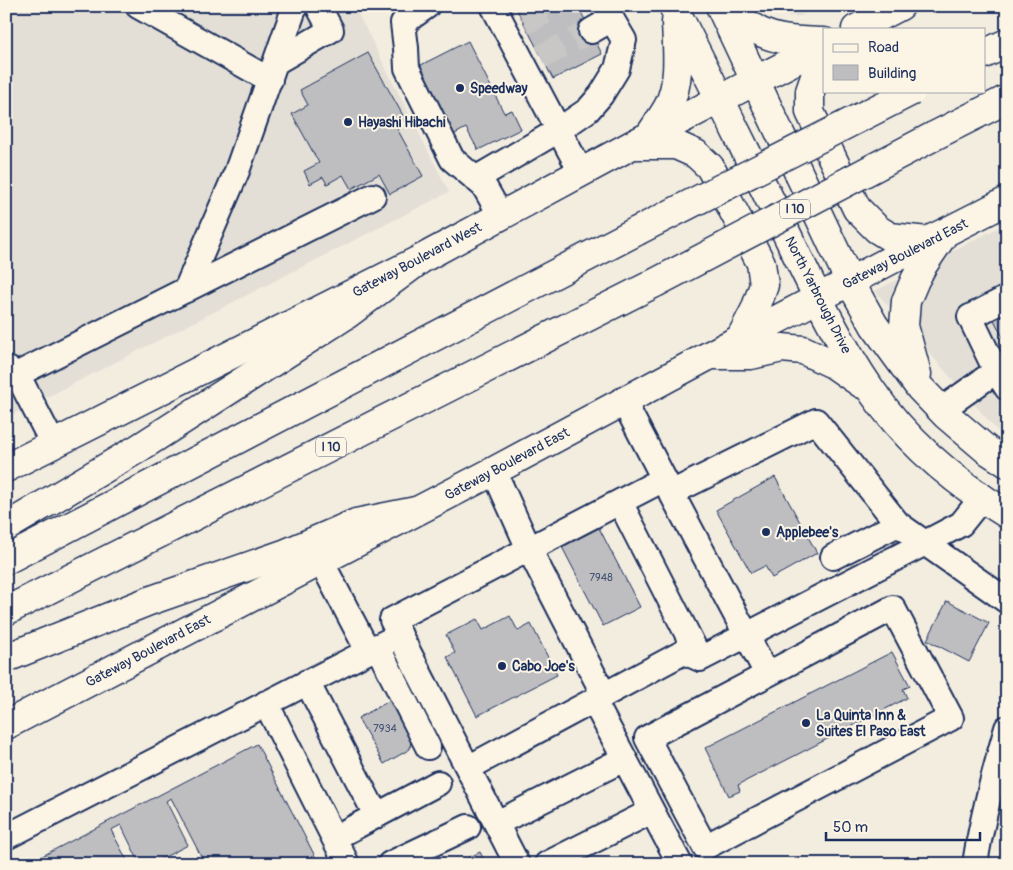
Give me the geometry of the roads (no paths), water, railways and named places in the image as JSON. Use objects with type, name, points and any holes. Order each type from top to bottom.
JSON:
[{"type":"main road","points":[[720,6],[850,282],[874,325],[920,388],[987,450],[1007,463]]},
{"type":"main road","points":[[728,6],[751,27],[767,35],[790,41],[823,43]]},
{"type":"main road","points":[[858,28],[900,6]]},
{"type":"main road","points":[[641,140],[669,105],[676,85],[678,60],[674,8]]},
{"type":"main road","name":"North Yarbrough Drive","points":[[674,8],[819,298],[850,357],[872,391],[898,425],[921,450],[981,499],[1007,514]]},
{"type":"main road","points":[[986,53],[1007,43]]},
{"type":"main road","name":"Gateway Boulevard West","points":[[6,468],[421,259],[823,44]]},
{"type":"main road","points":[[823,59],[820,62],[810,91],[810,112],[857,209],[876,229],[890,237],[936,237],[906,301],[904,326],[920,388]]},
{"type":"main road","points":[[6,560],[637,231],[910,92]]},
{"type":"main road","name":"I 10","points":[[6,611],[655,283],[1007,99]]},
{"type":"main road","points":[[641,140],[676,145],[696,154],[710,167],[761,263],[764,285],[755,310],[740,339]]},
{"type":"main road","name":"Gateway Boulevard East","points":[[6,725],[416,512],[936,237],[1005,208]]},
{"type":"main road","points":[[6,527],[140,448],[329,326],[421,259]]},
{"type":"main road","points":[[712,355],[751,355],[782,348],[803,350],[833,364],[872,391]]},
{"type":"main road","points":[[6,658],[149,601],[284,554],[356,524],[416,512]]},
{"type":"street","points":[[138,6],[273,71]]},
{"type":"street","points":[[186,290],[237,171],[295,6]]},
{"type":"street","points":[[273,71],[331,30],[318,6]]},
{"type":"street","points":[[428,6],[399,15],[406,48],[407,68],[452,159],[484,186],[502,216]]},
{"type":"street","points":[[492,6],[515,27],[533,62],[559,130],[581,172]]},
{"type":"street","points":[[475,178],[559,130],[588,110],[601,95],[618,69],[624,40],[610,11],[591,31]]},
{"type":"street","points":[[53,444],[10,374],[186,290],[373,196]]},
{"type":"street","points":[[942,410],[1002,380],[970,317],[1007,298]]},
{"type":"street","points":[[624,402],[767,674]]},
{"type":"street","points":[[517,864],[392,620],[620,502],[667,486],[816,421],[898,524],[1007,601]]},
{"type":"street","points":[[494,471],[599,698],[624,759],[680,864]]},
{"type":"street","points":[[700,659],[961,524],[981,499]]},
{"type":"street","points":[[620,502],[700,659]]},
{"type":"street","points":[[832,557],[898,524]]},
{"type":"street","points":[[321,561],[428,747]]},
{"type":"street","points":[[893,608],[951,718],[705,847],[648,738],[767,674],[893,608]]},
{"type":"street","points":[[6,837],[400,634]]},
{"type":"street","points":[[468,768],[684,652],[700,659]]},
{"type":"street","points":[[307,682],[376,815]]},
{"type":"street","points":[[266,703],[347,864]]},
{"type":"street","points":[[975,864],[980,830],[1007,728]]},
{"type":"street","points":[[496,823],[624,759]]},
{"type":"street","points":[[334,838],[438,783]]},
{"type":"street","points":[[547,864],[652,811]]},
{"type":"street","points":[[390,864],[468,827]]},
{"type":"tunnel","points":[[524,23],[558,6]]},
{"type":"tunnel","points":[[541,57],[591,31]]},
{"type":"place","name":"Speedway","points":[[460,88]]},
{"type":"place","name":"Hayashi Hibachi","points":[[348,122]]},
{"type":"place","name":"Applebee's","points":[[766,532]]},
{"type":"place","name":"Cabo Joe's","points":[[502,666]]},
{"type":"place","name":"La Quinta Inn & Suites El Paso East","points":[[806,723]]}]
